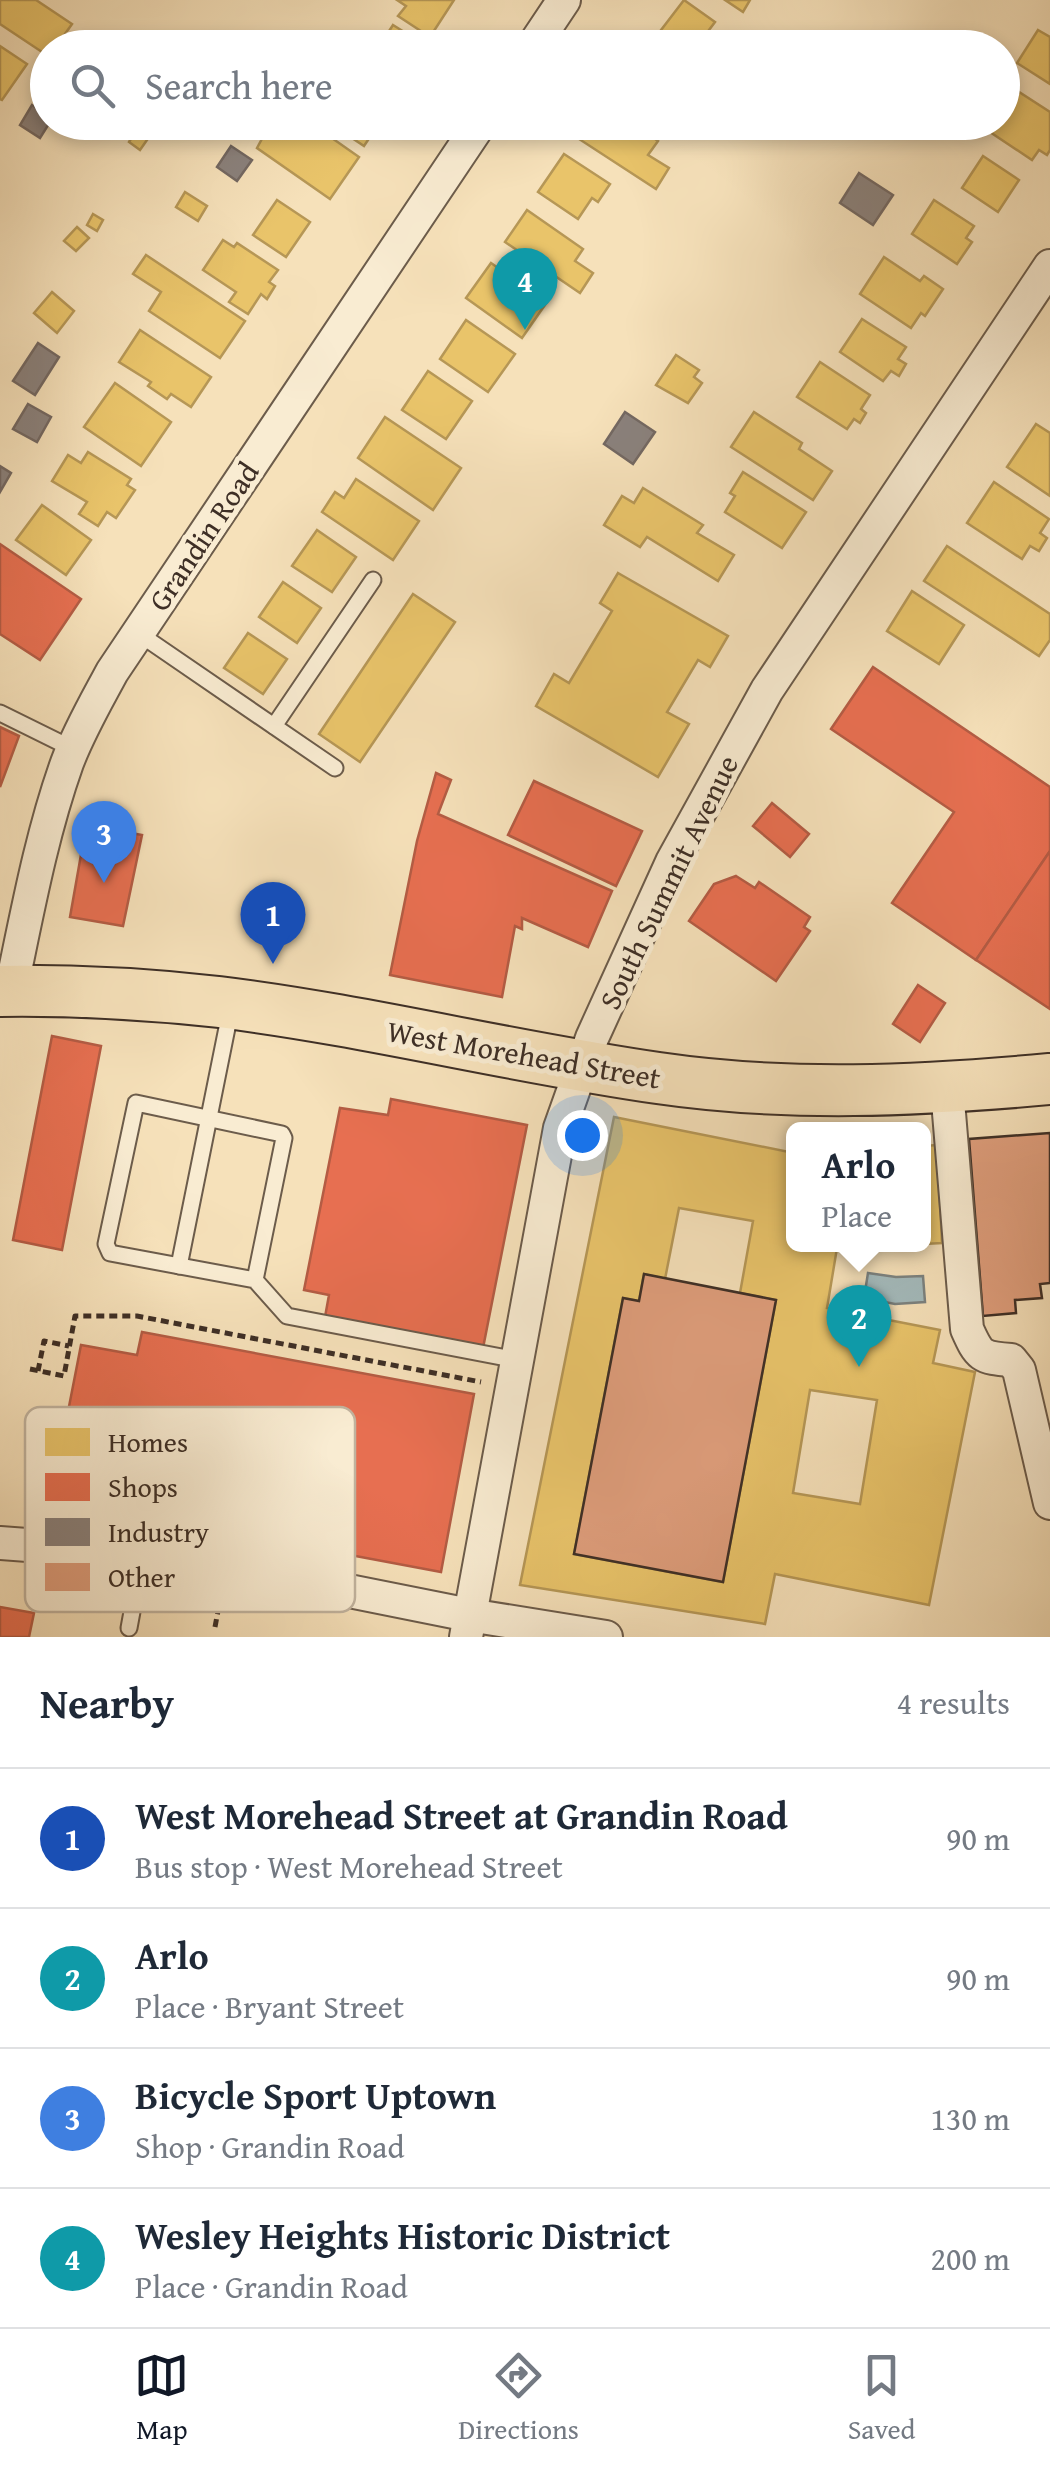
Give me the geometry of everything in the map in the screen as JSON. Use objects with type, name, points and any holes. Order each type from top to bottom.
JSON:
[{"type":"main road","name":"West Morehead Street","points":[[4,996],[107,993],[232,1004],[580,1066],[752,1088],[947,1089],[1050,1078]]},
{"type":"street","points":[[544,30],[564,0]]},
{"type":"street","name":"Grandin Road","points":[[4,996],[43,842],[73,749],[112,672],[470,140]]},
{"type":"street","name":"South Summit Avenue","points":[[467,1626],[560,1128],[580,1066],[672,862],[767,690],[1050,266]]},
{"type":"street","points":[[947,1089],[967,1328],[977,1352],[988,1358],[1011,1360],[1020,1370],[1050,1503]]},
{"type":"street","points":[[0,1544],[25,1545]]},
{"type":"street","points":[[355,1600],[467,1626],[603,1637]]},
{"type":"lane","points":[[274,726],[373,580]]},
{"type":"lane","points":[[138,633],[335,768]]},
{"type":"lane","points":[[0,713],[73,749]]},
{"type":"lane","points":[[180,1266],[232,1004]]},
{"type":"lane","points":[[255,1280],[284,1138],[278,1130],[141,1102],[134,1107],[106,1244],[110,1253],[255,1280],[287,1316],[517,1360]]},
{"type":"lane","points":[[129,1628],[132,1612]]},
{"type":"path","points":[[38,1371],[64,1376],[74,1316],[137,1316],[481,1382]]},
{"type":"path","points":[[43,1384],[38,1371],[44,1341],[69,1346]]},
{"type":"path","points":[[215,1627],[218,1612]]},
{"type":"water","points":[[868,1273],[923,1276],[925,1302],[895,1304],[864,1298]]},
{"type":"building: Homes","points":[[0,0],[36,0],[72,24],[68,30],[30,30],[30,44],[0,24]]},
{"type":"building: Homes","points":[[397,0],[454,0],[435,30],[419,30],[398,16],[406,6]]},
{"type":"building: Homes","points":[[684,0],[715,22],[709,30],[661,30]]},
{"type":"building: Homes","points":[[725,0],[750,0],[743,12]]},
{"type":"building: Homes","points":[[1038,30],[1050,37],[1050,84],[1020,65],[1020,58]]},
{"type":"building: Homes","points":[[0,46],[27,64],[2,100],[0,99]]},
{"type":"building: Homes","points":[[1020,93],[1050,112],[1050,150],[1047,155],[1039,150],[1032,160],[1002,140],[1020,140]]},
{"type":"building: Homes","points":[[130,140],[147,140],[140,150]]},
{"type":"building: Homes","points":[[261,140],[335,140],[359,157],[330,199],[257,148]]},
{"type":"building: Homes","points":[[581,140],[657,140],[648,155],[669,168],[656,189]]},
{"type":"building: Homes","points":[[564,154],[610,184],[598,202],[592,198],[578,219],[538,192]]},
{"type":"building: Homes","points":[[983,156],[1019,180],[998,212],[962,188]]},
{"type":"building: Homes","points":[[185,192],[207,206],[198,221],[176,207]]},
{"type":"building: Homes","points":[[277,200],[310,222],[286,257],[253,235]]},
{"type":"building: Homes","points":[[934,200],[974,226],[966,238],[972,242],[957,264],[912,234]]},
{"type":"building: Homes","points":[[527,210],[583,249],[575,261],[593,273],[580,293],[505,242]]},
{"type":"building: Homes","points":[[93,214],[103,220],[97,231],[87,225]]},
{"type":"building: Homes","points":[[77,227],[89,238],[76,251],[64,241]]},
{"type":"building: Homes","points":[[223,240],[234,247],[237,243],[278,270],[269,282],[275,286],[267,299],[261,294],[248,314],[229,302],[236,292],[203,270]]},
{"type":"building: Homes","points":[[146,255],[245,321],[220,358],[149,311],[161,292],[133,274]]},
{"type":"building: Homes","points":[[884,257],[920,281],[924,276],[943,289],[925,316],[921,313],[911,328],[860,294]]},
{"type":"building: Homes","points":[[491,263],[547,302],[522,338],[466,298]]},
{"type":"building: Homes","points":[[52,292],[74,311],[57,333],[34,313]]},
{"type":"building: Homes","points":[[862,319],[906,347],[898,359],[906,364],[899,376],[891,371],[883,381],[840,352]]},
{"type":"building: Homes","points":[[466,320],[515,354],[488,392],[440,359]]},
{"type":"building: Homes","points":[[140,330],[211,377],[191,407],[171,394],[167,399],[148,386],[151,382],[119,362]]},
{"type":"building: Homes","points":[[676,355],[699,370],[694,377],[702,383],[688,403],[656,385]]},
{"type":"building: Homes","points":[[820,362],[870,395],[861,409],[866,413],[860,423],[854,419],[847,429],[797,397]]},
{"type":"building: Homes","points":[[428,371],[472,401],[446,439],[402,410]]},
{"type":"building: Homes","points":[[115,383],[171,422],[141,466],[84,427]]},
{"type":"building: Homes","points":[[754,412],[802,443],[799,449],[832,471],[813,500],[731,447]]},
{"type":"building: Homes","points":[[385,417],[461,468],[433,510],[358,458]]},
{"type":"building: Homes","points":[[1036,424],[1050,433],[1050,496],[1007,467]]},
{"type":"building: Homes","points":[[88,452],[131,479],[127,485],[135,490],[116,518],[107,512],[98,526],[79,514],[87,502],[52,481],[68,455],[81,463]]},
{"type":"building: Homes","points":[[743,472],[806,512],[782,548],[725,512],[735,496],[730,493]]},
{"type":"building: Homes","points":[[356,479],[419,521],[393,560],[322,512],[335,492],[344,498]]},
{"type":"building: Homes","points":[[994,482],[1049,519],[1040,533],[1047,538],[1039,551],[1030,546],[1022,559],[967,523]]},
{"type":"building: Homes","points":[[643,488],[703,525],[697,533],[734,555],[718,581],[647,537],[640,547],[604,525],[622,496],[634,503]]},
{"type":"building: Homes","points":[[42,505],[91,540],[66,575],[16,540]]},
{"type":"building: Homes","points":[[317,530],[356,557],[332,592],[292,566]]},
{"type":"building: Homes","points":[[947,546],[1050,614],[1050,640],[1039,656],[924,581]]},
{"type":"building: Homes","points":[[618,573],[728,636],[710,667],[698,660],[667,712],[689,724],[658,777],[536,706],[554,674],[569,683],[612,611],[600,603]]},
{"type":"building: Homes","points":[[283,582],[321,608],[297,643],[259,617]]},
{"type":"building: Homes","points":[[912,591],[964,625],[939,664],[887,631]]},
{"type":"building: Homes","points":[[413,594],[455,622],[360,762],[319,734]]},
{"type":"building: Homes","points":[[248,633],[287,659],[263,694],[224,668]]},
{"type":"building: Homes","points":[[614,1117],[786,1151],[786,1252],[836,1252],[827,1308],[940,1330],[933,1363],[975,1372],[929,1605],[775,1574],[765,1624],[520,1585]],"holes":[[[679,1208],[753,1221],[740,1293],[776,1300],[723,1582],[574,1554],[623,1298],[639,1301],[644,1274],[665,1279]],[[810,1390],[877,1400],[860,1504],[793,1493]]]},
{"type":"building: Homes","points":[[931,1145],[937,1145],[942,1243],[931,1244]]},
{"type":"building: Shops","points":[[0,544],[81,599],[40,660],[0,634]]},
{"type":"building: Shops","points":[[873,667],[1050,787],[1050,851],[976,960],[892,903],[954,812],[831,729]]},
{"type":"building: Shops","points":[[0,727],[19,736],[0,787]]},
{"type":"building: Shops","points":[[436,773],[451,780],[438,814],[612,891],[588,947],[522,918],[522,929],[515,926],[502,997],[390,975],[417,841]]},
{"type":"building: Shops","points":[[534,781],[642,831],[616,886],[508,835]]},
{"type":"building: Shops","points":[[772,803],[809,834],[790,857],[753,826]]},
{"type":"building: Shops","points":[[93,812],[112,815],[109,829],[142,835],[123,926],[70,917]]},
{"type":"building: Shops","points":[[1050,851],[1050,1009],[976,960]]},
{"type":"building: Shops","points":[[736,876],[755,888],[759,882],[810,917],[804,927],[810,931],[776,981],[689,921],[714,884]]},
{"type":"building: Shops","points":[[918,985],[945,1003],[920,1042],[893,1024]]},
{"type":"building: Shops","points":[[52,1036],[101,1046],[62,1250],[13,1240]]},
{"type":"building: Shops","points":[[391,1099],[527,1125],[483,1348],[325,1317],[329,1295],[304,1290],[340,1108],[388,1115]]},
{"type":"building: Shops","points":[[142,1332],[474,1394],[441,1572],[355,1556],[355,1407],[69,1407],[81,1345],[137,1355]]},
{"type":"building: Shops","points":[[0,1607],[34,1613],[29,1637],[0,1637]]},
{"type":"building: Industry","points":[[30,108],[30,132],[20,125]]},
{"type":"building: Industry","points":[[231,146],[252,160],[237,181],[217,167]]},
{"type":"building: Industry","points":[[859,173],[893,195],[873,225],[840,203]]},
{"type":"building: Industry","points":[[38,343],[59,357],[35,395],[13,381]]},
{"type":"building: Industry","points":[[28,404],[51,417],[37,442],[13,429]]},
{"type":"building: Industry","points":[[625,412],[655,432],[633,464],[604,444]]},
{"type":"building: Industry","points":[[0,466],[11,473],[0,492]]},
{"type":"building: Other","points":[[1050,1133],[1050,1283],[1040,1284],[1042,1298],[1015,1300],[1016,1313],[983,1316],[969,1139]]},
{"type":"building: Other","points":[[644,1274],[776,1300],[723,1582],[574,1554],[623,1298],[639,1301]]},
{"type":"place","name":"Wesley Heights Historic District","points":[[525,330]]},
{"type":"place","name":"Bicycle Sport Uptown","points":[[104,883]]},
{"type":"place","name":"West Morehead Street at Grandin Road","points":[[273,964]]},
{"type":"place","name":"Arlo","points":[[859,1367]]}]
